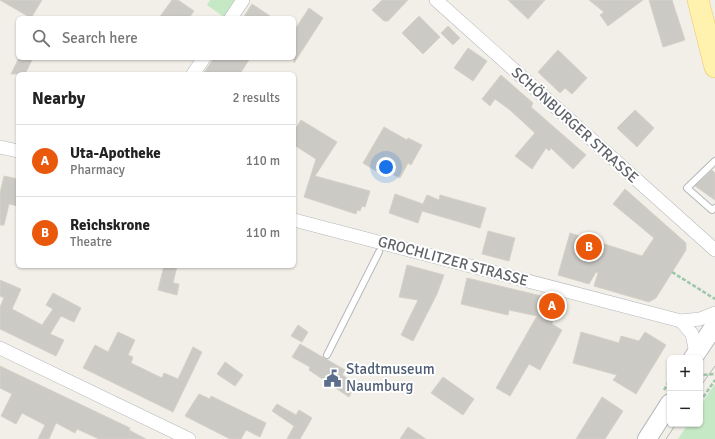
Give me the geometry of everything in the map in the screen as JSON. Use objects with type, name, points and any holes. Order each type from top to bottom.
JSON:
[{"type":"main road","points":[[698,0],[715,67]]},
{"type":"main road","points":[[697,355],[713,318]]},
{"type":"main road","points":[[700,355],[715,344]]},
{"type":"main road","points":[[647,439],[667,408]]},
{"type":"street","points":[[232,16],[243,0]]},
{"type":"street","name":"SCHÖNBURGER STRASSE","points":[[436,0],[715,250]]},
{"type":"street","points":[[194,72],[203,60]]},
{"type":"street","points":[[0,147],[16,151]]},
{"type":"street","name":"GROCHLITZER STRASSE","points":[[296,221],[681,320],[713,318]]},
{"type":"street","points":[[681,320],[692,334],[696,355]]},
{"type":"street","points":[[0,348],[189,439]]},
{"type":"lane","points":[[715,160],[687,188],[712,210],[715,208]]},
{"type":"lane","points":[[327,355],[379,252]]},
{"type":"path","points":[[672,272],[715,299]]},
{"type":"path","points":[[703,375],[715,374]]},
{"type":"path","points":[[703,398],[715,380]]},
{"type":"green space","points":[[210,0],[235,0],[225,16],[207,5]]},
{"type":"green space","points":[[715,384],[715,439],[678,439],[686,427],[703,427],[703,402]]},
{"type":"building","points":[[0,0],[42,0],[32,16],[28,16]]},
{"type":"building","points":[[172,0],[178,0],[194,11],[190,16],[160,16]]},
{"type":"building","points":[[382,0],[408,0],[388,21],[384,21],[372,10]]},
{"type":"building","points":[[508,0],[545,0],[528,19]]},
{"type":"building","points":[[589,0],[643,0],[608,26],[600,15],[604,12]]},
{"type":"building","points":[[649,0],[672,0],[685,40],[663,47]]},
{"type":"building","points":[[252,4],[270,16],[244,16]]},
{"type":"building","points":[[309,8],[323,18],[296,60],[296,28]]},
{"type":"building","points":[[419,16],[440,37],[423,54],[402,33]]},
{"type":"building","points":[[448,26],[460,38],[453,45],[441,33]]},
{"type":"building","points":[[468,48],[487,61],[473,81],[454,68]]},
{"type":"building","points":[[558,50],[587,78],[572,94],[565,88],[560,93],[538,72]]},
{"type":"building","points":[[18,60],[32,60],[26,72],[16,72],[16,74],[11,74]]},
{"type":"building","points":[[213,60],[249,60],[241,72],[204,72]]},
{"type":"building","points":[[501,75],[533,103],[531,107],[586,155],[573,169],[551,148],[549,151],[546,148],[532,169],[515,156],[535,133],[510,110],[495,99],[490,106],[482,99]]},
{"type":"building","points":[[635,110],[654,128],[637,147],[617,128]]},
{"type":"building","points":[[301,120],[337,142],[315,176],[370,191],[365,207],[362,206],[360,211],[357,210],[356,214],[304,197],[316,159],[296,146],[296,128]]},
{"type":"building","points":[[384,127],[407,140],[408,138],[422,145],[411,165],[408,163],[400,178],[378,167],[376,171],[363,163]]},
{"type":"building","points":[[712,170],[715,173],[715,200],[695,186]]},
{"type":"building","points":[[4,176],[16,179],[16,206],[9,204],[4,225],[0,225],[0,193]]},
{"type":"building","points":[[625,189],[686,243],[686,250],[656,298],[649,302],[594,286],[598,273],[596,272],[589,284],[558,275],[570,233],[642,256],[654,238],[613,204]]},
{"type":"building","points":[[395,194],[423,204],[427,195],[439,200],[440,195],[486,208],[480,228],[422,211],[418,223],[389,213]]},
{"type":"building","points":[[488,231],[515,238],[509,261],[482,254]]},
{"type":"building","points":[[407,265],[444,275],[437,294],[413,341],[401,335],[418,300],[399,297]]},
{"type":"building","points":[[164,268],[177,268],[173,283],[179,284],[177,295],[158,290]]},
{"type":"building","points":[[467,278],[558,300],[552,324],[562,330],[540,370],[529,364],[510,396],[496,388],[537,316],[509,310],[508,315],[461,304]]},
{"type":"building","points":[[0,280],[21,289],[12,309],[42,325],[53,309],[46,305],[53,293],[81,308],[74,322],[61,316],[50,334],[64,340],[56,356],[0,329],[0,307],[4,298],[0,296]]},
{"type":"building","points":[[298,325],[308,332],[302,342],[291,336]]},
{"type":"building","points":[[118,332],[135,340],[128,355],[133,357],[131,363],[162,378],[164,373],[178,379],[193,347],[202,352],[173,412],[83,368],[95,345],[108,352]]},
{"type":"building","points":[[581,332],[619,343],[621,336],[639,341],[645,332],[666,345],[636,394],[613,380],[617,375],[573,363]]},
{"type":"building","points":[[300,344],[345,370],[342,375],[356,383],[349,397],[309,370],[310,367],[292,357]]},
{"type":"building","points":[[225,362],[243,375],[235,386],[217,374]]},
{"type":"building","points":[[0,366],[130,428],[129,430],[146,439],[99,439],[77,429],[75,433],[56,423],[49,439],[38,439],[45,425],[22,413],[16,424],[1,416],[12,394],[0,388]]},
{"type":"building","points":[[443,377],[474,399],[463,415],[431,393]]},
{"type":"building","points":[[199,394],[210,399],[211,396],[266,423],[260,437],[246,430],[241,439],[230,439],[185,416]]},
{"type":"building","points":[[602,397],[623,411],[605,439],[576,439]]},
{"type":"building","points":[[277,404],[296,415],[299,410],[312,418],[300,439],[287,439],[294,426],[272,411]]},
{"type":"building","points":[[408,427],[426,439],[400,439]]},
{"type":"tram line","points":[[703,383],[715,366]]},
{"type":"tram line","points":[[666,439],[674,427]]},
{"type":"place","name":"Reichskrone","points":[[589,247]]},
{"type":"place","name":"Uta-Apotheke","points":[[552,306]]},
{"type":"place","name":"Stadtmuseum Naumburg","points":[[333,378]]}]
